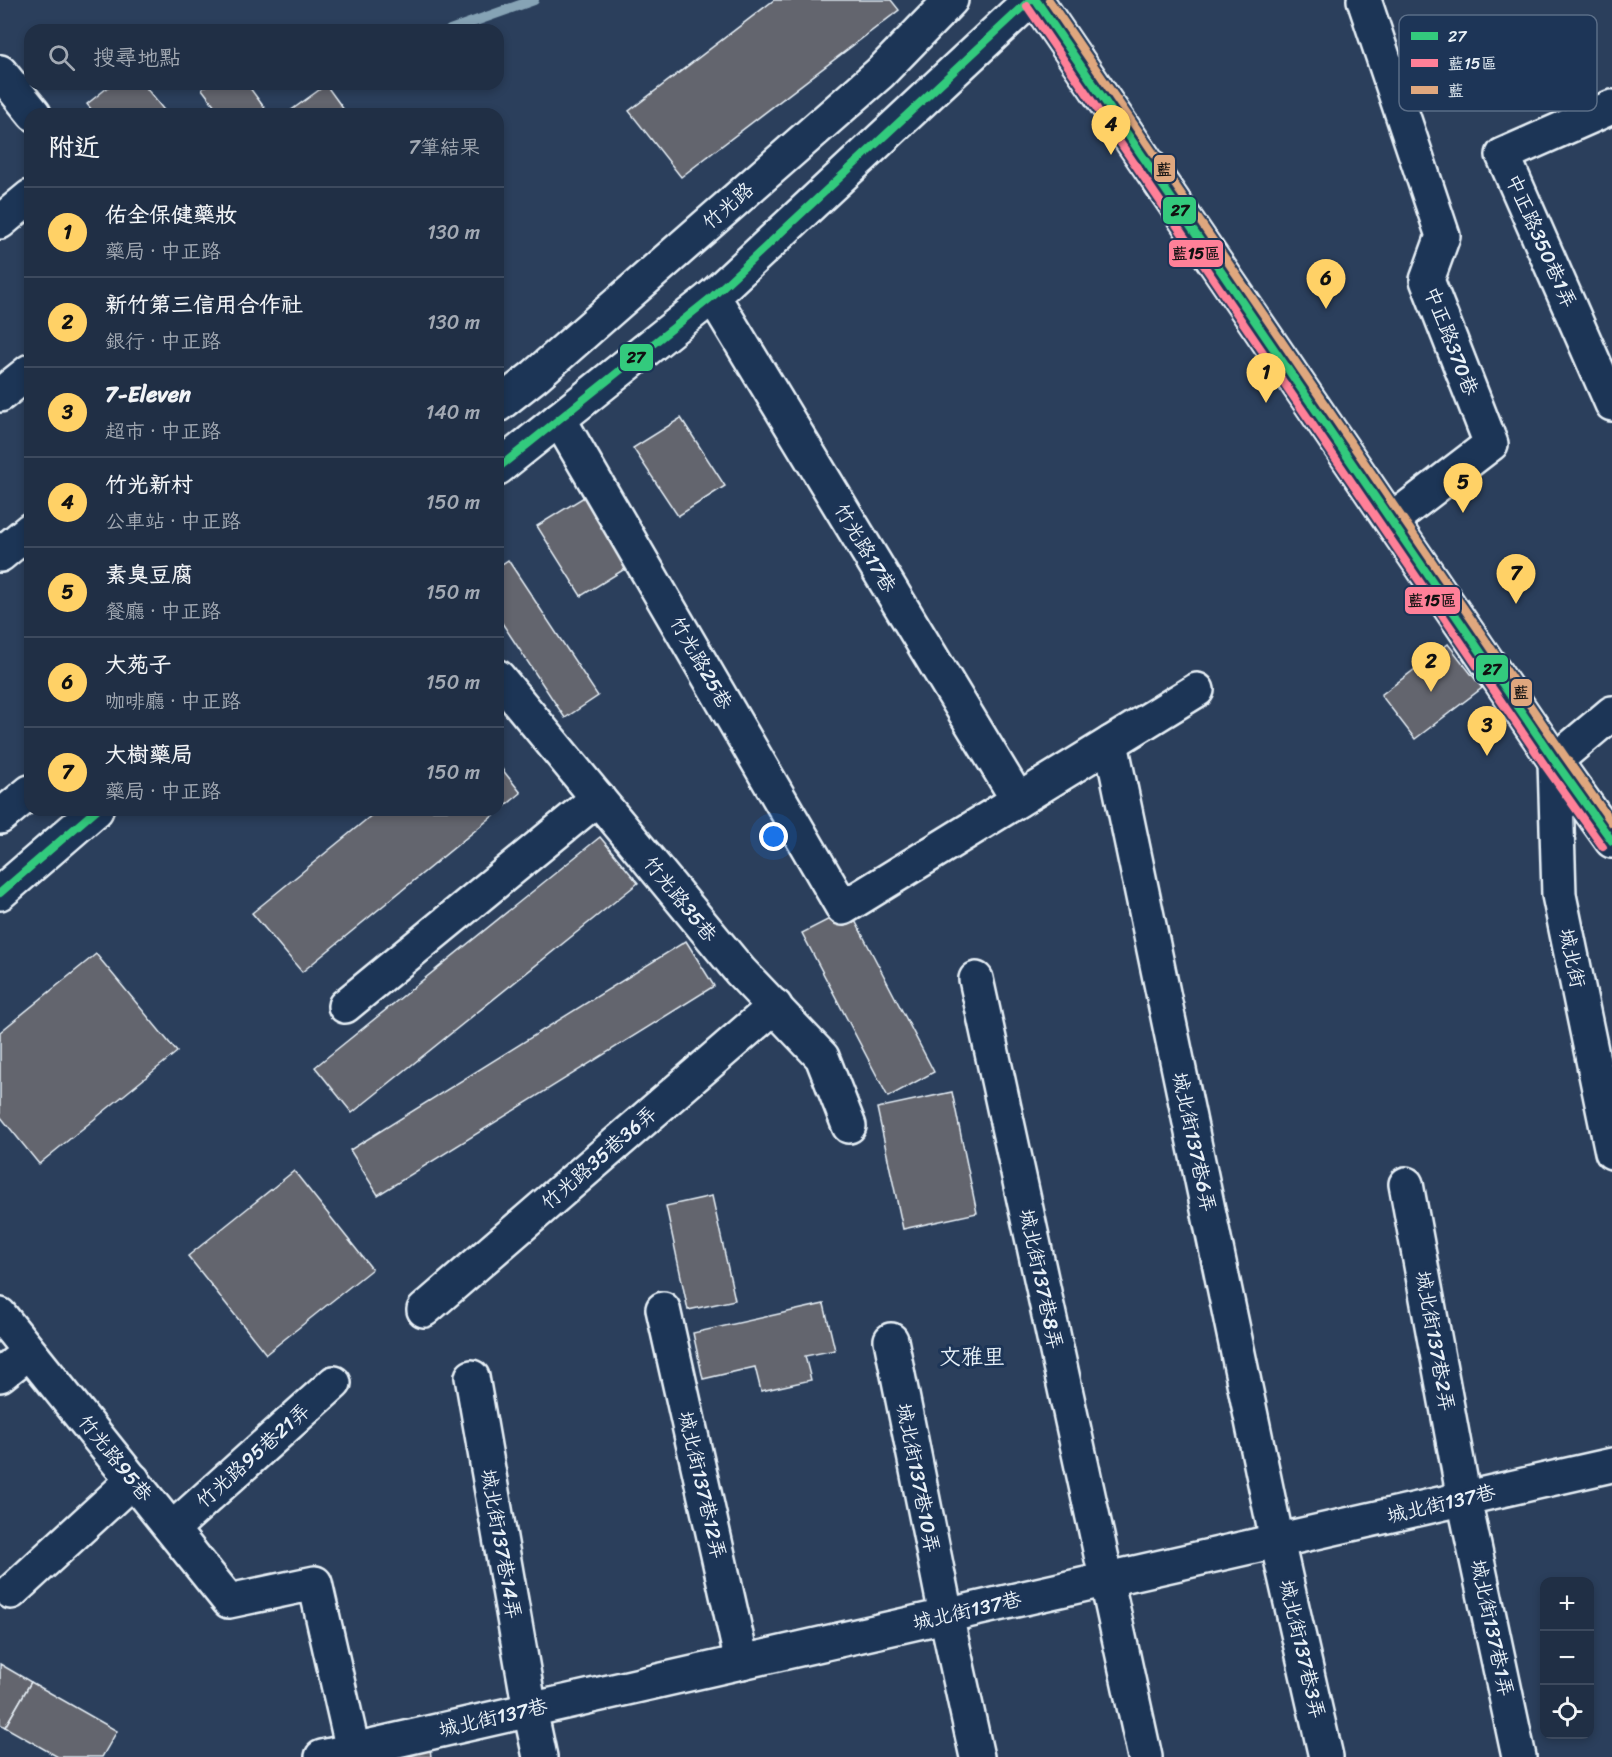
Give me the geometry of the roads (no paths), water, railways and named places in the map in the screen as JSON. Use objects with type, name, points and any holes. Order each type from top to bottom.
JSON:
[{"type":"street","name":"竹光路","points":[[504,400],[535,376],[880,73],[951,0]]},
{"type":"street","points":[[504,463],[712,296],[1030,0]]},
{"type":"street","points":[[1036,0],[1555,761],[1612,841]]},
{"type":"street","name":"中正路370巷","points":[[1364,0],[1399,105]]},
{"type":"street","points":[[0,72],[29,108]]},
{"type":"street","name":"中正路350巷1弄","points":[[1612,107],[1503,155],[1612,404]]},
{"type":"street","name":"中正路370巷","points":[[1392,520],[1491,444],[1426,280],[1443,236],[1401,111]]},
{"type":"street","points":[[0,222],[24,202]]},
{"type":"street","name":"竹光路17巷","points":[[712,296],[1018,800]]},
{"type":"street","points":[[0,395],[24,376]]},
{"type":"street","name":"竹光路25巷","points":[[559,419],[843,908],[1018,800]]},
{"type":"street","points":[[0,555],[24,535]]},
{"type":"street","name":"竹光路35巷","points":[[504,684],[740,971],[822,1057],[849,1126]]},
{"type":"street","points":[[1018,800],[1197,690]]},
{"type":"street","points":[[1555,761],[1612,713]]},
{"type":"street","name":"城北街137巷6弄","points":[[1111,743],[1277,1540]]},
{"type":"street","name":"城北街","points":[[1555,761],[1559,895],[1612,1152]]},
{"type":"street","points":[[0,818],[24,797]]},
{"type":"street","points":[[345,1005],[598,798]]},
{"type":"street","points":[[0,893],[89,816]]},
{"type":"street","name":"城北街137巷8弄","points":[[976,979],[1144,1757]]},
{"type":"street","name":"竹光路35巷36弄","points":[[424,1310],[774,1005]]},
{"type":"street","name":"城北街137巷2弄","points":[[1406,1184],[1464,1499]]},
{"type":"street","name":"城北街137巷12弄","points":[[663,1309],[742,1662]]},
{"type":"street","name":"竹光路95巷","points":[[0,1315],[229,1601],[315,1583],[353,1750]]},
{"type":"street","name":"城北街137巷10弄","points":[[891,1340],[977,1757]]},
{"type":"street","points":[[0,1376],[29,1352]]},
{"type":"street","name":"城北街137巷14弄","points":[[472,1377],[540,1757]]},
{"type":"street","name":"竹光路95巷21弄","points":[[172,1529],[334,1383]]},
{"type":"street","name":"城北街137巷","points":[[322,1757],[1612,1465]]},
{"type":"street","points":[[11,1592],[133,1480]]},
{"type":"street","name":"城北街137巷1弄","points":[[1464,1499],[1520,1757]]},
{"type":"street","name":"城北街137巷3弄","points":[[1277,1540],[1326,1757]]},
{"type":"waterway","points":[[467,24],[534,0]]},
{"type":"place","name":"竹光新村","points":[[1111,155]]},
{"type":"place","name":"大苑子","points":[[1326,309]]},
{"type":"place","name":"佑全保健藥妝","points":[[1266,403]]},
{"type":"place","name":"素臭豆腐","points":[[1463,513]]},
{"type":"place","name":"大樹藥局","points":[[1516,604]]},
{"type":"place","name":"新竹第三信用合作社","points":[[1431,692]]},
{"type":"place","name":"7-Eleven","points":[[1487,756]]},
{"type":"district","name":"文雅里","points":[[972,1356]]}]
